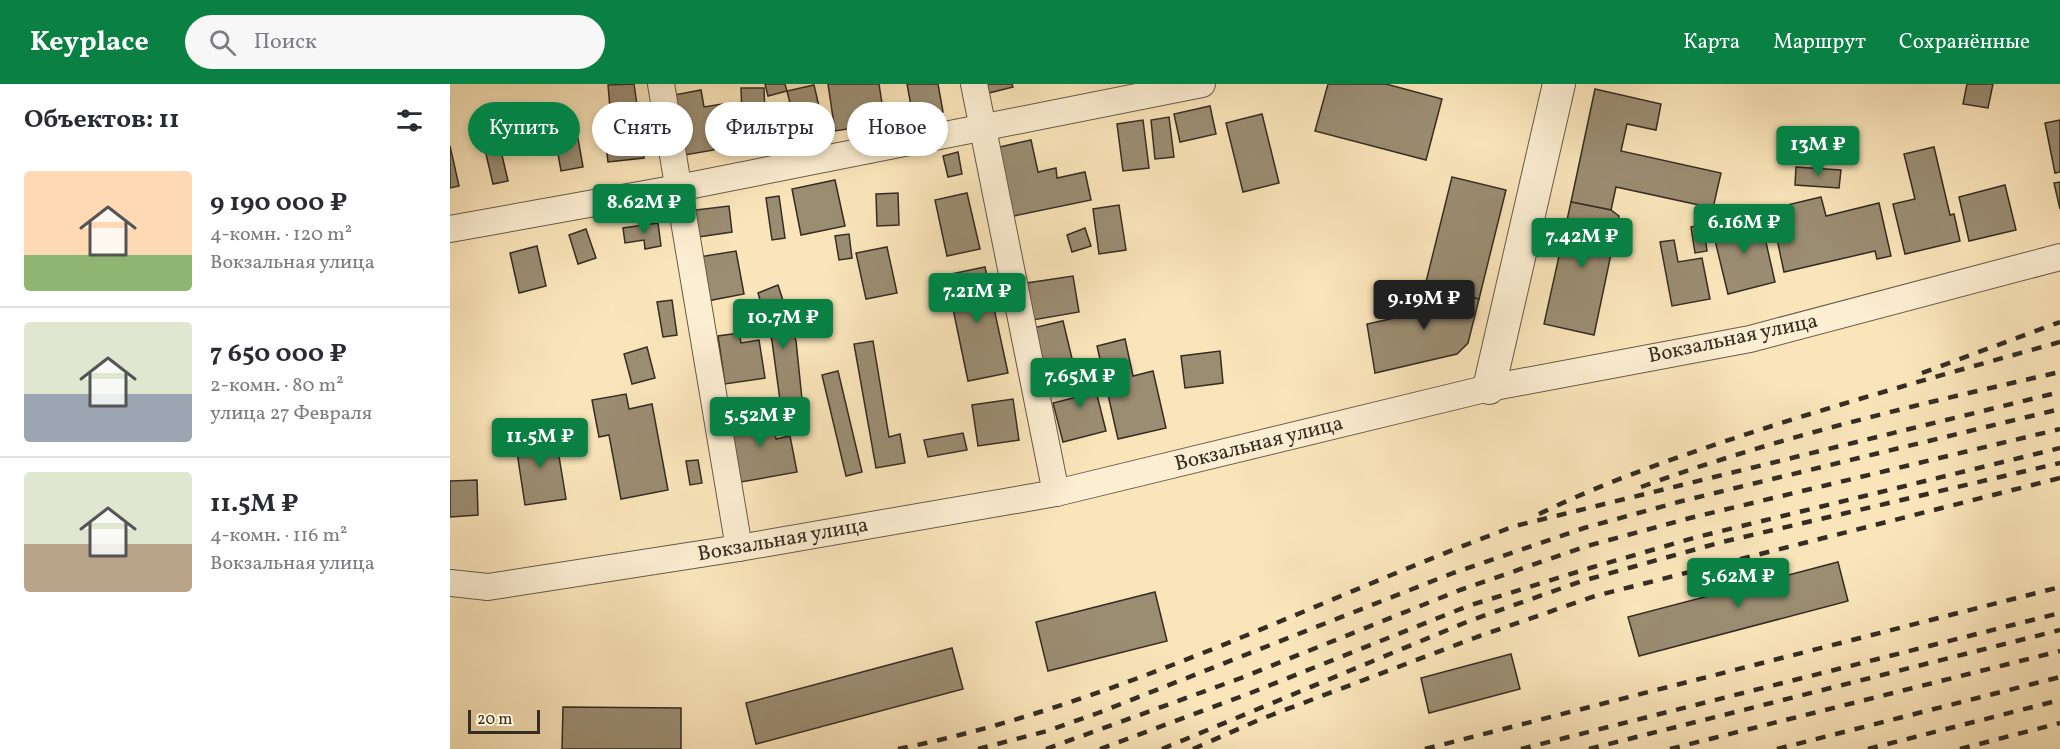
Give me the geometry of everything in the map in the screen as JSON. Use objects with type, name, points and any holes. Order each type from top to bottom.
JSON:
[{"type":"street","points":[[661,84],[739,548]]},
{"type":"street","points":[[974,84],[1056,494]]},
{"type":"street","points":[[450,229],[678,188],[1202,84]]},
{"type":"street","points":[[1489,388],[1559,84]]},
{"type":"street","name":"Вокзальная улица","points":[[450,583],[488,587],[739,548],[1056,494],[1489,388],[1750,339],[2060,257]]},
{"type":"building","points":[[634,84],[637,102],[609,102],[608,85]]},
{"type":"building","points":[[765,84],[785,84],[787,91],[768,96]]},
{"type":"building","points":[[828,84],[879,84],[882,102],[847,102],[847,129],[835,131],[835,102],[831,102]]},
{"type":"building","points":[[907,84],[938,84],[941,102],[910,102]]},
{"type":"building","points":[[987,84],[1012,84],[1013,87],[989,93]]},
{"type":"building","points":[[1328,84],[1386,84],[1442,99],[1426,160],[1315,131]]},
{"type":"building","points":[[1967,84],[1993,84],[1988,108],[1963,104]]},
{"type":"building","points":[[814,85],[818,102],[790,102],[787,91]]},
{"type":"building","points":[[741,88],[764,88],[765,102],[742,102]]},
{"type":"building","points":[[1595,89],[1661,104],[1656,130],[1627,124],[1621,151],[1721,173],[1713,208],[1616,187],[1611,210],[1571,202]]},
{"type":"building","points":[[701,90],[705,107],[705,152],[693,154],[693,102],[670,102],[669,96]]},
{"type":"building","points":[[1210,106],[1216,134],[1180,142],[1174,114]]},
{"type":"building","points":[[1262,114],[1279,183],[1243,192],[1226,123]]},
{"type":"building","points":[[1169,117],[1174,157],[1155,159],[1151,120]]},
{"type":"building","points":[[1143,120],[1149,168],[1123,171],[1117,124]]},
{"type":"building","points":[[2060,120],[2060,172],[2055,173],[2045,123]]},
{"type":"building","points":[[1031,140],[1038,172],[1056,168],[1057,178],[1085,172],[1091,200],[1009,217],[995,148]]},
{"type":"building","points":[[450,146],[459,186],[450,188]]},
{"type":"building","points":[[1934,147],[1950,215],[1954,214],[1960,241],[1905,254],[1893,204],[1915,199],[1904,154]]},
{"type":"building","points":[[580,150],[583,167],[561,171],[558,156],[580,156]]},
{"type":"building","points":[[958,152],[962,174],[948,177],[943,156]]},
{"type":"building","points":[[486,156],[502,156],[508,181],[493,184]]},
{"type":"building","points":[[607,156],[644,156],[644,158],[608,162]]},
{"type":"building","points":[[1796,167],[1841,170],[1839,188],[1795,185]]},
{"type":"building","points":[[1452,177],[1506,190],[1479,299],[1425,286]]},
{"type":"building","points":[[835,180],[845,226],[801,235],[792,189]]},
{"type":"building","points":[[2060,182],[2060,209],[2054,183]]},
{"type":"building","points":[[2005,185],[2016,230],[1969,241],[1959,197]]},
{"type":"building","points":[[898,193],[899,225],[877,226],[876,194]]},
{"type":"building","points":[[967,193],[980,249],[947,256],[935,200]]},
{"type":"building","points":[[779,196],[785,238],[772,240],[766,198]]},
{"type":"building","points":[[1821,197],[1826,216],[1879,203],[1891,256],[1877,259],[1875,251],[1784,272],[1777,239],[1791,236],[1783,206]]},
{"type":"building","points":[[1571,202],[1611,210],[1619,216],[1594,335],[1544,324]]},
{"type":"building","points":[[1119,205],[1126,250],[1099,254],[1093,209]]},
{"type":"building","points":[[729,206],[732,232],[692,238],[688,211]]},
{"type":"building","points":[[1760,216],[1775,282],[1728,294],[1712,228]]},
{"type":"building","points":[[658,223],[661,246],[645,249],[644,240],[625,243],[623,228]]},
{"type":"building","points":[[1703,224],[1707,251],[1695,253],[1691,227]]},
{"type":"building","points":[[1085,228],[1091,246],[1072,252],[1067,235]]},
{"type":"building","points":[[586,229],[596,258],[578,264],[569,235]]},
{"type":"building","points":[[849,234],[852,258],[839,260],[835,236]]},
{"type":"building","points":[[1674,240],[1678,262],[1702,258],[1710,299],[1672,306],[1660,242]]},
{"type":"building","points":[[537,246],[546,286],[519,293],[510,253]]},
{"type":"building","points":[[887,247],[897,293],[866,299],[856,253]]},
{"type":"building","points":[[736,251],[744,294],[707,301],[699,257]]},
{"type":"building","points":[[985,267],[1008,373],[968,381],[946,275]]},
{"type":"building","points":[[1073,276],[1079,312],[1033,320],[1027,283]]},
{"type":"building","points":[[778,285],[796,341],[803,409],[782,415],[772,341],[758,293]]},
{"type":"building","points":[[1425,286],[1479,299],[1468,343],[1457,354],[1375,373],[1367,324],[1417,313]]},
{"type":"building","points":[[672,300],[677,335],[663,337],[657,302]]},
{"type":"building","points":[[1063,321],[1074,367],[1043,374],[1033,328]]},
{"type":"building","points":[[739,333],[741,343],[759,340],[765,378],[725,384],[718,336]]},
{"type":"building","points":[[1125,339],[1133,376],[1153,371],[1166,428],[1118,439],[1097,346]]},
{"type":"building","points":[[873,341],[889,437],[900,434],[905,463],[876,468],[854,344]]},
{"type":"building","points":[[647,347],[655,378],[632,384],[624,354]]},
{"type":"building","points":[[1220,351],[1223,383],[1185,388],[1181,356]]},
{"type":"building","points":[[1090,367],[1106,431],[1063,442],[1053,403],[1077,397],[1071,372]]},
{"type":"building","points":[[838,371],[862,472],[846,476],[822,375]]},
{"type":"building","points":[[626,394],[629,409],[652,404],[668,490],[621,499],[609,435],[599,437],[592,400]]},
{"type":"building","points":[[1013,399],[1019,440],[978,446],[972,405]]},
{"type":"building","points":[[751,408],[754,423],[773,420],[776,439],[790,436],[797,472],[741,482],[728,412]]},
{"type":"building","points":[[555,432],[566,499],[525,505],[515,439]]},
{"type":"building","points":[[963,433],[967,450],[928,457],[924,440]]},
{"type":"building","points":[[698,460],[702,483],[690,485],[686,461]]},
{"type":"building","points":[[477,480],[478,515],[450,517],[450,481]]},
{"type":"building","points":[[1838,562],[1848,601],[1639,656],[1628,617]]},
{"type":"building","points":[[1155,592],[1167,641],[1048,671],[1036,622]]},
{"type":"building","points":[[952,648],[963,689],[756,744],[746,703]]},
{"type":"building","points":[[1511,654],[1520,689],[1429,713],[1421,678]]},
{"type":"building","points":[[563,707],[681,708],[681,749],[562,749]]},
{"type":"railway","points":[[1922,373],[2060,322]]},
{"type":"railway","points":[[1539,514],[1637,472],[1738,437],[1858,399],[2060,342]]},
{"type":"railway","points":[[1641,487],[1796,437],[1901,409],[2060,372]]},
{"type":"railway","points":[[898,749],[978,730],[1056,707],[1134,680],[1515,526],[2060,392]]},
{"type":"railway","points":[[978,749],[1047,731],[1098,713],[1453,573],[1584,528],[1682,501],[2060,409]]},
{"type":"railway","points":[[1046,749],[1241,678],[1460,590],[1587,546],[1690,518],[2060,429]]},
{"type":"railway","points":[[1100,749],[1248,694],[1468,606],[1697,537],[2060,448]]},
{"type":"railway","points":[[1162,749],[1469,621],[1582,581],[1722,542],[2060,463]]},
{"type":"railway","points":[[1193,749],[1261,719],[1477,637],[1595,596],[2060,478]]},
{"type":"railway","points":[[1425,749],[2060,587]]},
{"type":"railway","points":[[1521,749],[2060,613]]},
{"type":"railway","points":[[1589,749],[2060,630]]},
{"type":"railway","points":[[1670,749],[2060,651]]},
{"type":"railway","points":[[1777,749],[2060,677]]},
{"type":"railway","points":[[1868,749],[2060,700]]},
{"type":"railway","points":[[1960,749],[2060,723]]}]
